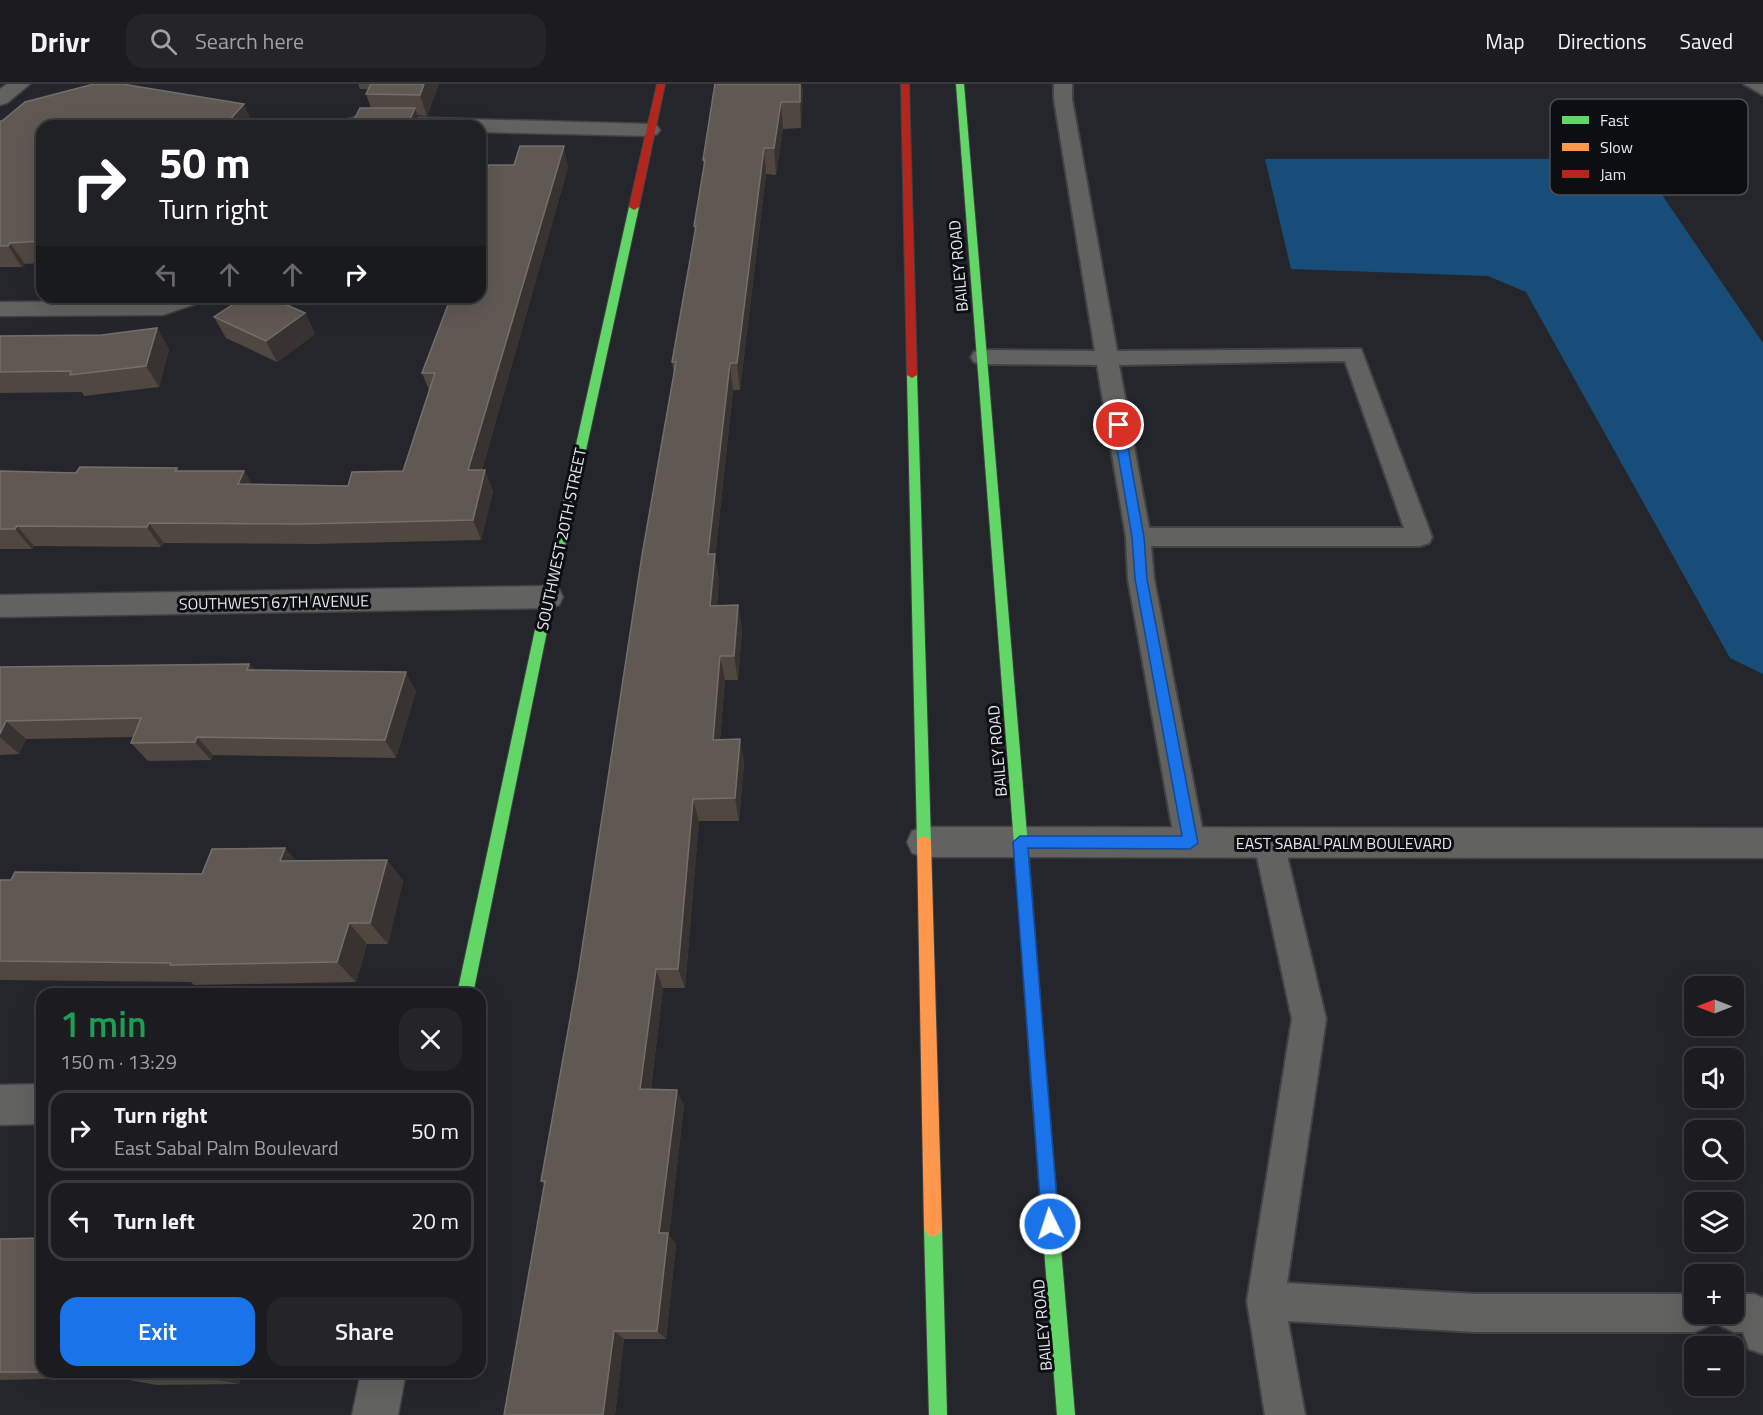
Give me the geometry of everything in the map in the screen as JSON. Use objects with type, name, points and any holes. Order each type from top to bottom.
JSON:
[{"type":"street","points":[[0,99],[20,84]]},
{"type":"street","name":"SOUTHWEST 20TH STREET","points":[[466,988],[548,597],[661,84]]},
{"type":"street","points":[[905,84],[939,1415]]},
{"type":"street","name":"BAILEY ROAD","points":[[960,84],[1066,1415]]},
{"type":"street","points":[[486,125],[650,130]]},
{"type":"street","points":[[0,309],[163,308],[176,303]]},
{"type":"street","name":"SOUTHWEST 67TH AVENUE","points":[[0,606],[548,597]]},
{"type":"street","name":"EAST SABAL PALM BOULEVARD","points":[[924,842],[1763,843]]},
{"type":"street","points":[[0,1104],[36,1104]]},
{"type":"street","points":[[375,1415],[383,1378]]},
{"type":"lane","points":[[1063,84],[1063,99],[1138,537],[1141,579],[1190,843]]},
{"type":"lane","points":[[1753,84],[1763,90]]},
{"type":"lane","points":[[982,357],[1107,358],[1353,354],[1420,537],[1138,537]]},
{"type":"lane","points":[[1269,843],[1309,1019],[1266,1301],[1285,1415]]},
{"type":"lane","points":[[1266,1301],[1475,1313],[1684,1313]]},
{"type":"lane","points":[[1744,1313],[1754,1313],[1763,1335]]},
{"type":"water","points":[[1265,159],[1550,159],[1550,195],[1662,195],[1763,343],[1763,674],[1730,658],[1526,292],[1488,276],[1291,269]]},
{"type":"building","points":[[94,84],[122,84],[244,104],[229,120],[36,120],[36,241],[0,246],[0,121],[25,102]]},
{"type":"building","points":[[371,84],[424,84],[420,95],[366,94]]},
{"type":"building","points":[[715,84],[800,84],[800,102],[781,102],[774,148],[764,148],[737,363],[730,363],[708,554],[715,554],[710,606],[738,605],[734,656],[720,656],[713,740],[740,739],[735,798],[693,799],[678,969],[656,969],[640,1089],[677,1090],[659,1233],[668,1233],[657,1331],[614,1331],[603,1415],[504,1415],[545,1181],[541,1181],[578,975],[642,555],[676,362],[672,362],[696,226],[694,226]]},
{"type":"building","points":[[360,108],[415,108],[410,120],[354,120]]},
{"type":"building","points":[[520,146],[564,146],[468,470],[485,470],[473,520],[302,524],[149,523],[147,527],[17,526],[15,529],[0,529],[0,471],[76,473],[80,467],[177,468],[175,471],[244,471],[238,484],[348,486],[352,472],[403,471],[435,373],[422,373],[449,303],[486,303],[486,173],[489,165],[514,165]]},
{"type":"building","points":[[235,303],[282,303],[305,313],[266,341],[214,317]]},
{"type":"building","points":[[157,328],[146,366],[70,375],[71,371],[0,372],[0,336],[102,335]]},
{"type":"building","points":[[249,664],[247,670],[406,672],[385,740],[197,737],[195,742],[131,743],[141,718],[6,721],[0,734],[0,667]]},
{"type":"building","points":[[285,848],[280,861],[387,860],[370,923],[349,923],[337,962],[170,965],[171,963],[0,961],[0,880],[11,880],[15,872],[202,874],[212,849]]},
{"type":"building","points":[[36,1238],[36,1372],[0,1372],[0,1239]]},
{"type":"building","points":[[123,1378],[208,1378],[123,1379]]},
{"type":"traffic: fast","points":[[960,84],[1023,870]]},
{"type":"traffic: fast","points":[[466,988],[548,597],[634,207]]},
{"type":"traffic: fast","points":[[912,375],[924,842]]},
{"type":"traffic: fast","points":[[1038,1069],[1066,1415]]},
{"type":"traffic: fast","points":[[933,1228],[938,1415]]},
{"type":"traffic: slow","points":[[924,842],[933,1228]]},
{"type":"traffic: jam","points":[[634,207],[661,84]]},
{"type":"traffic: jam","points":[[905,84],[912,375]]},
{"type":"traffic: jam","points":[[1023,870],[1038,1069]]},
{"type":"route","points":[[1050,1224],[1020,842],[1190,843],[1141,579],[1138,537],[1119,425]]}]
